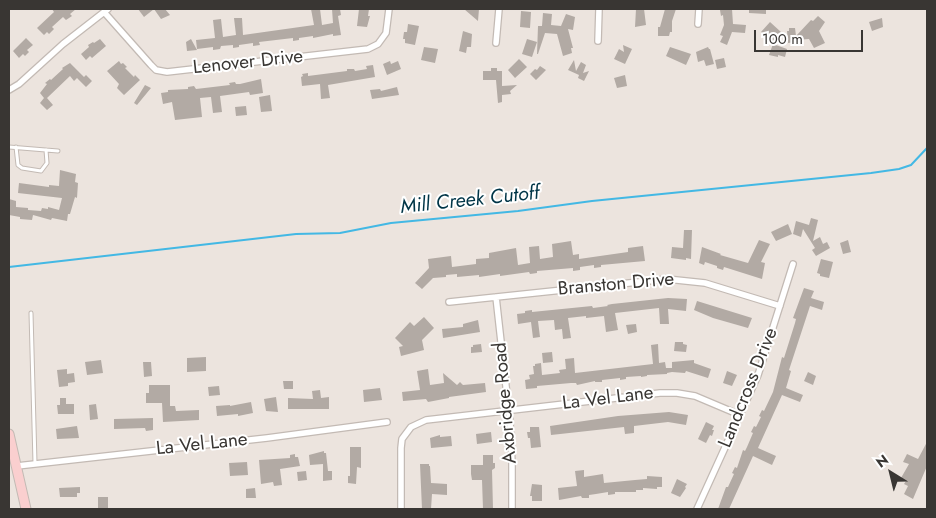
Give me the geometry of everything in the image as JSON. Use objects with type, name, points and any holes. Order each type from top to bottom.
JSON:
[{"type":"street","name":"Lenover Drive","points":[[106,10],[151,65],[156,70],[167,72],[368,49],[378,44],[386,33],[388,9]]},
{"type":"street","points":[[496,44],[499,9]]},
{"type":"street","points":[[598,41],[599,9]]},
{"type":"street","points":[[698,24],[700,9]]},
{"type":"street","points":[[9,90],[19,84],[63,44],[106,10]]},
{"type":"street","name":"Landcross Drive","points":[[697,509],[758,375],[793,264]]},
{"type":"street","name":"Branston Drive","points":[[449,302],[638,281],[683,279],[717,286],[780,306]]},
{"type":"street","name":"Axbridge Road","points":[[496,297],[508,410],[512,463],[512,509]]},
{"type":"street","name":"La Vel Lane","points":[[401,509],[401,448],[406,432],[413,425],[426,420],[677,392],[708,400],[740,415]]},
{"type":"street","name":"La Vel Lane","points":[[17,466],[276,437],[388,422]]},
{"type":"street","points":[[9,434],[26,509]]},
{"type":"lane","points":[[9,146],[58,151]]},
{"type":"lane","points":[[16,147],[18,165],[22,168],[41,171],[47,163],[46,150]]},
{"type":"lane","points":[[31,313],[35,464]]},
{"type":"building","points":[[52,9],[76,9],[70,14],[72,16],[66,20],[63,17],[52,27],[54,29],[49,34],[47,32],[44,35],[37,28],[54,12]]},
{"type":"building","points":[[138,9],[154,9],[144,17]]},
{"type":"building","points":[[154,9],[165,9],[170,15],[161,19]]},
{"type":"building","points":[[311,9],[320,9],[322,25],[333,23],[332,9],[340,9],[341,15],[338,16],[341,35],[333,36],[333,34],[313,38],[313,36],[293,41],[293,38],[259,42],[260,45],[253,46],[253,43],[233,48],[233,45],[221,46],[220,49],[213,50],[213,47],[197,49],[196,40],[215,38],[213,20],[221,19],[223,37],[236,35],[234,18],[242,18],[243,35],[314,25]]},
{"type":"building","points":[[359,9],[369,9],[368,16],[370,16],[367,27],[357,26]]},
{"type":"building","points":[[464,9],[479,9],[478,21]]},
{"type":"building","points":[[636,9],[644,9],[646,25],[635,27]]},
{"type":"building","points":[[665,9],[676,9],[672,21],[672,32],[670,32],[669,36],[658,36],[658,27],[660,27]]},
{"type":"building","points":[[732,9],[733,24],[746,25],[745,33],[732,32],[727,45],[720,42],[723,36],[720,35],[724,25],[723,15],[721,16],[720,10]]},
{"type":"building","points":[[749,9],[766,9],[766,14],[749,13]]},
{"type":"building","points":[[521,11],[531,12],[530,28],[520,27]]},
{"type":"building","points":[[543,13],[552,14],[551,25],[561,26],[566,14],[575,17],[573,30],[568,29],[573,48],[571,48],[572,53],[563,56],[557,34],[545,33],[537,54],[538,26],[542,26]]},
{"type":"building","points":[[818,16],[825,22],[819,31],[825,43],[814,48],[809,39],[788,43],[787,31],[789,31],[789,28],[795,28],[796,36],[811,20],[813,21]]},
{"type":"building","points":[[882,18],[883,27],[872,31],[869,22]]},
{"type":"building","points":[[770,22],[781,32],[772,42],[761,32]]},
{"type":"building","points":[[408,24],[419,26],[415,45],[405,43],[405,39],[403,39],[404,32],[407,32]]},
{"type":"building","points":[[463,31],[472,34],[471,47],[467,47],[466,53],[459,51]]},
{"type":"building","points":[[26,38],[33,45],[27,50],[29,52],[25,56],[23,54],[19,58],[13,51]]},
{"type":"building","points":[[100,39],[106,46],[92,58],[90,56],[86,60],[81,54],[89,47],[88,45]]},
{"type":"building","points":[[191,39],[197,50],[187,51],[186,42]]},
{"type":"building","points":[[527,39],[537,42],[532,57],[522,54]]},
{"type":"building","points":[[773,44],[787,49],[785,57],[769,55]]},
{"type":"building","points":[[623,45],[632,49],[625,64],[614,59],[619,49],[624,52]]},
{"type":"building","points":[[424,47],[438,49],[435,63],[421,60]]},
{"type":"building","points":[[670,47],[691,54],[686,65],[666,56]]},
{"type":"building","points":[[708,47],[714,64],[706,66],[704,60],[698,62],[696,52]]},
{"type":"building","points":[[724,58],[726,67],[717,69],[715,60]]},
{"type":"building","points":[[519,59],[527,67],[515,78],[508,70]]},
{"type":"building","points":[[574,60],[576,71],[581,62],[586,65],[583,73],[589,71],[584,81],[578,78],[579,75],[568,70]]},
{"type":"building","points":[[119,61],[127,67],[125,68],[134,77],[135,75],[140,80],[124,95],[117,88],[119,84],[107,71]]},
{"type":"building","points":[[390,61],[391,64],[398,61],[401,69],[387,75],[383,64]]},
{"type":"building","points":[[70,63],[84,77],[86,75],[92,81],[86,87],[77,78],[74,81],[70,76],[47,98],[53,105],[47,110],[40,103],[44,98],[40,93],[47,84],[45,83]]},
{"type":"building","points":[[373,65],[375,77],[328,85],[330,98],[321,99],[320,84],[302,86],[302,74],[308,73],[308,76],[347,71],[347,69],[354,69],[355,71],[367,69],[366,66]]},
{"type":"building","points":[[540,66],[546,70],[536,80],[530,74]]},
{"type":"building","points":[[491,68],[497,68],[497,71],[502,71],[502,86],[517,85],[510,91],[511,94],[502,95],[502,102],[498,103],[496,80],[483,80],[483,71],[491,71]]},
{"type":"building","points":[[625,75],[627,86],[617,88],[614,78]]},
{"type":"building","points":[[261,79],[263,93],[250,95],[249,92],[220,96],[222,112],[213,113],[211,97],[200,98],[202,117],[175,120],[172,102],[163,104],[161,93],[168,92],[168,90],[188,89],[188,87],[194,86],[196,89],[230,85],[229,83],[235,82],[240,84]]},
{"type":"building","points":[[145,85],[151,88],[137,105],[134,103]]},
{"type":"building","points":[[397,87],[399,95],[372,99],[370,90],[380,89],[381,91]]},
{"type":"building","points":[[270,95],[272,111],[261,112],[259,97]]},
{"type":"building","points":[[246,106],[247,115],[236,116],[235,107]]},
{"type":"building","points":[[60,170],[76,174],[75,182],[78,183],[77,198],[75,197],[67,221],[52,218],[51,220],[33,215],[32,220],[20,219],[20,217],[9,215],[9,199],[16,201],[16,207],[28,208],[28,210],[41,211],[42,208],[48,209],[48,207],[59,210],[62,198],[18,193],[19,183],[49,187],[49,185],[59,186]]},
{"type":"building","points":[[811,218],[818,220],[813,241],[820,237],[823,244],[827,242],[830,248],[816,256],[812,250],[815,248],[803,229],[801,237],[793,234],[796,221],[809,225]]},
{"type":"building","points":[[788,224],[792,234],[776,241],[771,232]]},
{"type":"building","points":[[684,230],[692,230],[691,259],[671,258],[672,247],[683,248]]},
{"type":"building","points":[[759,240],[770,244],[761,262],[765,263],[762,279],[724,267],[723,270],[705,262],[704,265],[699,263],[702,247],[720,255],[748,263]]},
{"type":"building","points":[[848,240],[851,252],[843,254],[840,243]]},
{"type":"building","points":[[571,241],[573,255],[579,254],[579,259],[628,252],[628,248],[643,246],[645,261],[601,265],[601,267],[594,268],[594,265],[580,267],[580,270],[573,271],[573,268],[537,271],[537,273],[530,274],[529,272],[479,277],[479,275],[457,277],[457,274],[446,275],[446,277],[433,278],[422,289],[415,283],[429,268],[428,259],[451,256],[452,267],[476,264],[476,259],[489,258],[489,253],[516,248],[518,265],[530,263],[529,247],[539,246],[540,259],[553,257],[552,244]]},
{"type":"building","points":[[821,259],[833,262],[829,278],[820,276],[817,273]]},
{"type":"building","points":[[804,288],[814,291],[811,298],[824,302],[822,310],[810,306],[789,370],[791,371],[786,388],[803,395],[800,402],[782,395],[758,448],[776,456],[772,465],[753,456],[729,509],[718,509],[726,487],[728,487],[734,474],[732,473],[735,467],[737,468],[743,450],[745,451],[753,433],[751,432],[754,426],[756,427],[761,417],[759,416],[762,410],[764,411],[773,392],[782,357],[784,358],[795,323],[796,319],[793,318]]},
{"type":"building","points":[[668,298],[687,299],[686,311],[668,309],[669,324],[660,324],[659,308],[615,313],[618,330],[606,332],[604,316],[568,318],[571,338],[563,339],[562,329],[555,330],[554,320],[538,321],[540,337],[533,338],[531,322],[518,324],[517,314],[525,313],[525,311],[532,310],[532,312],[592,306],[593,308]]},
{"type":"building","points":[[697,301],[752,318],[748,328],[713,318],[694,310]]},
{"type":"building","points":[[424,317],[434,328],[422,340],[424,350],[401,356],[399,347],[403,346],[395,338],[410,322],[414,326]]},
{"type":"building","points":[[478,320],[480,332],[443,338],[442,329],[463,327],[463,324]]},
{"type":"building","points":[[636,324],[637,332],[628,334],[626,325]]},
{"type":"building","points":[[675,342],[683,342],[683,344],[687,345],[686,352],[674,351]]},
{"type":"building","points":[[481,344],[482,352],[471,353],[473,345]]},
{"type":"building","points":[[658,344],[659,363],[665,362],[666,368],[672,368],[672,362],[694,360],[694,363],[711,369],[708,378],[686,371],[685,373],[672,372],[641,377],[626,377],[626,379],[620,380],[620,378],[577,385],[576,383],[571,383],[537,386],[537,388],[526,389],[525,380],[530,379],[529,375],[534,374],[533,366],[535,364],[541,363],[542,375],[560,373],[559,370],[566,369],[565,359],[574,358],[575,373],[653,364],[651,345]]},
{"type":"building","points":[[552,352],[553,362],[543,363],[542,353]]},
{"type":"building","points":[[206,357],[206,371],[187,372],[187,358]]},
{"type":"building","points":[[101,360],[103,373],[87,375],[85,362]]},
{"type":"building","points":[[143,362],[151,362],[152,376],[144,377]]},
{"type":"building","points":[[67,369],[67,374],[74,373],[75,382],[68,383],[68,386],[59,387],[57,370]]},
{"type":"building","points":[[428,369],[430,385],[444,383],[443,373],[457,385],[460,382],[463,385],[485,383],[486,392],[428,402],[426,399],[403,401],[402,392],[420,390],[417,371]]},
{"type":"building","points":[[727,371],[737,375],[732,386],[723,383]]},
{"type":"building","points":[[808,372],[816,376],[813,385],[804,381]]},
{"type":"building","points":[[283,381],[293,381],[293,389],[284,389]]},
{"type":"building","points":[[149,385],[170,385],[170,406],[175,406],[176,411],[199,410],[199,420],[163,422],[162,403],[146,403],[146,393],[149,393]]},
{"type":"building","points":[[219,386],[220,395],[209,396],[208,387]]},
{"type":"building","points":[[380,388],[382,400],[364,402],[363,390]]},
{"type":"building","points":[[320,390],[321,398],[329,397],[329,409],[288,409],[288,398],[313,399],[312,391]]},
{"type":"building","points":[[276,397],[278,412],[266,411],[264,399]]},
{"type":"building","points":[[60,398],[66,398],[66,404],[74,404],[74,414],[58,414],[57,405],[60,405]]},
{"type":"building","points":[[251,402],[253,413],[238,416],[238,414],[217,416],[216,406],[230,406]]},
{"type":"building","points":[[96,404],[98,419],[90,420],[89,405]]},
{"type":"building","points":[[669,412],[688,415],[686,425],[668,422],[634,426],[634,433],[625,434],[624,427],[551,435],[550,426],[618,416]]},
{"type":"building","points":[[153,418],[153,430],[146,431],[145,428],[114,429],[114,419]]},
{"type":"building","points":[[706,422],[714,426],[712,430],[714,430],[706,443],[698,439]]},
{"type":"building","points":[[77,426],[79,438],[57,439],[56,429]]},
{"type":"building","points":[[530,427],[539,427],[541,447],[531,448],[527,432],[530,432]]},
{"type":"building","points":[[491,432],[492,442],[477,444],[476,434]]},
{"type":"building","points":[[440,435],[440,437],[451,436],[452,446],[431,448],[430,438]]},
{"type":"building","points":[[927,442],[927,466],[913,499],[904,494],[908,486],[904,484],[906,481],[901,478],[909,464],[903,462],[907,454],[918,459]]},
{"type":"building","points":[[350,447],[361,447],[361,468],[357,467],[356,484],[348,483],[348,476],[350,476]]},
{"type":"building","points":[[324,451],[326,453],[328,471],[332,471],[332,480],[323,481],[323,464],[310,465],[309,455]]},
{"type":"building","points":[[295,454],[295,457],[298,457],[300,466],[280,469],[282,485],[274,486],[273,482],[261,484],[259,460],[290,458],[290,455]]},
{"type":"building","points":[[483,455],[493,455],[493,463],[495,463],[495,468],[492,470],[493,509],[483,509],[482,480],[472,480],[471,465],[483,465]]},
{"type":"building","points":[[247,462],[248,475],[230,476],[229,463]]},
{"type":"building","points":[[420,464],[429,464],[431,483],[447,484],[447,495],[432,494],[431,509],[422,509]]},
{"type":"building","points":[[584,470],[584,477],[603,474],[604,483],[647,479],[647,476],[662,477],[662,487],[657,487],[657,489],[643,488],[643,490],[636,490],[636,492],[615,492],[615,494],[608,495],[608,492],[589,495],[589,498],[582,498],[581,496],[559,500],[558,488],[577,486],[575,471]]},
{"type":"building","points":[[306,471],[307,480],[298,481],[297,472]]},
{"type":"building","points":[[677,479],[687,484],[680,497],[671,493]]},
{"type":"building","points":[[532,484],[542,485],[542,501],[532,501],[532,496],[530,496]]},
{"type":"building","points":[[80,487],[80,493],[77,493],[77,497],[60,497],[59,488]]},
{"type":"building","points":[[255,488],[256,498],[246,498],[246,489]]},
{"type":"building","points":[[98,497],[108,497],[108,508],[98,508]]},
{"type":"waterway","name":"Mill Creek Cutoff","points":[[9,267],[296,234],[340,233],[391,223],[518,211],[592,201],[871,173],[899,169],[911,165],[927,148]]}]
